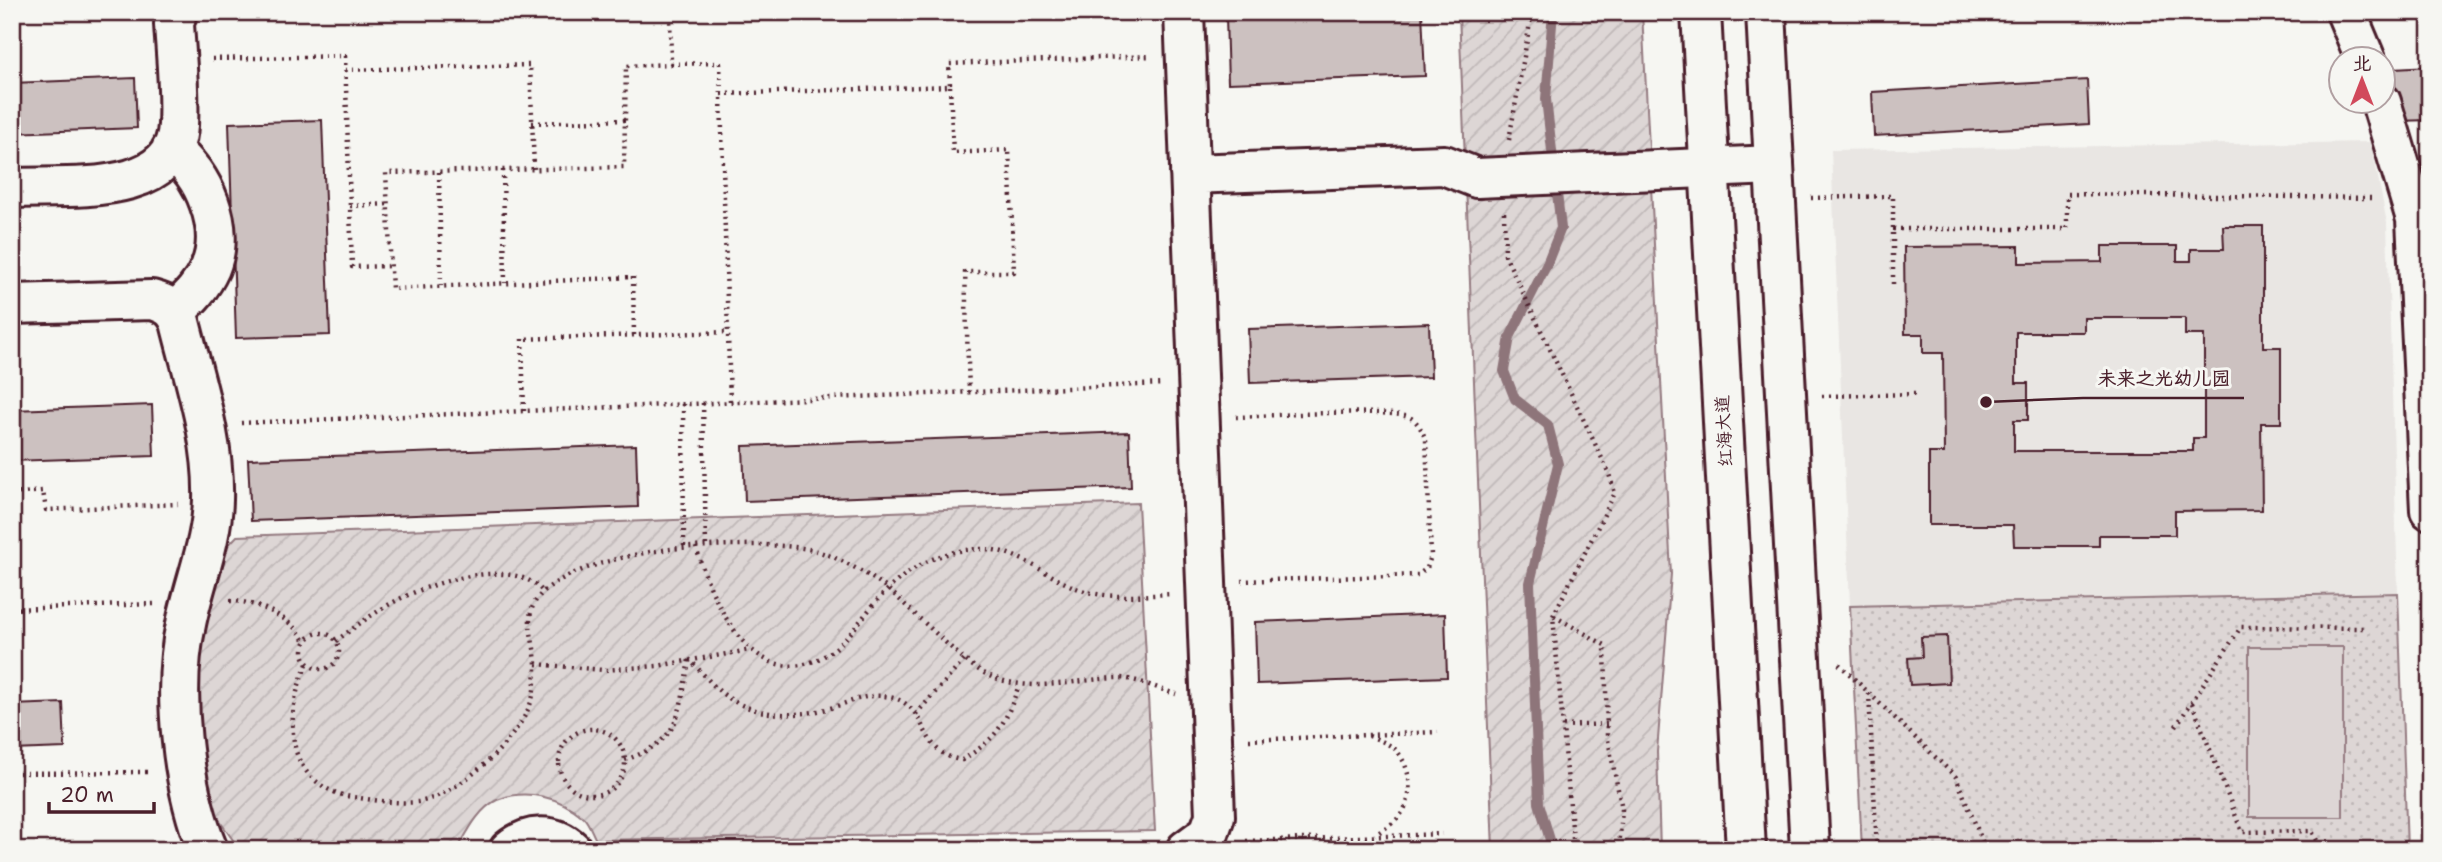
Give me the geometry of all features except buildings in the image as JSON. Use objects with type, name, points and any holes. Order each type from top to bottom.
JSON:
[{"type":"main road","points":[[12,188],[128,182],[156,170],[168,160],[178,127],[177,12]]},
{"type":"main road","points":[[1184,12],[1215,816],[1209,833],[1191,846]]},
{"type":"main road","name":"红海大道","points":[[1700,12],[1746,850]]},
{"type":"main road","points":[[1766,12],[1810,850]]},
{"type":"main road","points":[[2346,12],[2360,46]]},
{"type":"main road","points":[[2385,116],[2416,219],[2430,510]]},
{"type":"main road","points":[[172,150],[186,161],[208,199],[215,248],[211,266],[199,289],[176,311]]},
{"type":"main road","points":[[1190,184],[1444,165],[1477,178],[1709,168],[1775,182]]},
{"type":"main road","points":[[12,304],[152,300],[166,304],[176,311],[213,464],[213,502],[207,547],[185,628],[180,671],[180,718],[188,772],[194,806],[208,850]]},
{"type":"main road","points":[[509,850],[523,840],[538,837],[553,838],[572,850]]},
{"type":"path","points":[[670,12],[671,64]]},
{"type":"path","points":[[1507,147],[1532,12]]},
{"type":"path","points":[[969,392],[965,272],[1014,272],[1009,150],[953,153],[949,64],[1185,55]]},
{"type":"path","points":[[176,60],[345,56],[352,267],[391,266]]},
{"type":"path","points":[[634,335],[633,277],[392,289],[386,173],[624,167],[626,66],[720,63],[730,402]]},
{"type":"path","points":[[345,70],[530,65],[534,169]]},
{"type":"path","points":[[721,94],[950,86]]},
{"type":"path","points":[[532,123],[625,120]]},
{"type":"path","points":[[503,170],[505,283]]},
{"type":"path","points":[[439,172],[441,287]]},
{"type":"path","points":[[1775,182],[1893,197],[1893,289]]},
{"type":"path","points":[[1893,229],[2067,229],[2067,194],[2410,198]]},
{"type":"path","points":[[350,206],[388,204]]},
{"type":"path","points":[[1504,205],[1505,254],[1563,373],[1608,471],[1615,493],[1553,616],[1574,850]]},
{"type":"path","points":[[524,411],[522,339],[728,332]]},
{"type":"path","points":[[204,425],[969,392],[1199,400],[1398,414],[1419,425],[1426,440],[1431,556],[1427,568],[1418,575],[1102,594],[1075,587],[1026,561],[982,549],[954,552],[926,561],[904,573],[886,589],[847,638],[824,657],[802,664],[778,664],[750,650],[722,614],[707,583],[696,547]]},
{"type":"path","points":[[1786,398],[1917,394]]},
{"type":"path","points":[[703,403],[706,547]]},
{"type":"path","points":[[683,404],[684,548]]},
{"type":"path","points":[[12,494],[43,491],[46,510],[213,502]]},
{"type":"path","points":[[307,664],[297,687],[293,716],[293,739],[300,765],[313,779],[338,794],[386,802],[420,802],[445,792],[492,759],[520,722],[534,695],[536,664],[530,621],[532,607],[543,592],[569,576],[601,564],[684,548],[727,545],[818,551],[876,579],[986,675],[1019,685],[1055,686],[1121,678],[1212,704]]},
{"type":"path","points":[[336,641],[391,603],[428,587],[459,578],[491,573],[515,575],[536,582],[543,592]]},
{"type":"path","points":[[1553,616],[1605,645],[1608,724],[1622,808],[1619,850]]},
{"type":"path","points":[[2176,726],[2241,627],[2366,628]]},
{"type":"path","points":[[326,634],[336,641],[338,658],[330,667],[318,669],[307,664],[302,653],[309,637],[326,634]]},
{"type":"path","points":[[536,664],[603,670],[657,666],[750,650]]},
{"type":"path","points":[[916,713],[966,658]]},
{"type":"path","points":[[1836,658],[1842,668],[1956,778],[1986,850]]},
{"type":"path","points":[[689,659],[724,695],[754,709],[781,715],[805,715],[876,694],[898,699],[916,713],[935,749],[946,758],[962,760],[997,736],[1006,721],[1019,685]]},
{"type":"path","points":[[625,760],[651,751],[671,732],[681,707],[689,659]]},
{"type":"path","points":[[1869,692],[1877,850]]},
{"type":"path","points":[[2191,702],[2242,832],[2312,831],[2322,850]]},
{"type":"path","points":[[1563,726],[1608,724]]},
{"type":"path","points":[[589,729],[609,734],[623,750],[625,760],[619,782],[611,789],[590,795],[570,786],[559,767],[563,746],[570,738],[589,729]]},
{"type":"path","points":[[1213,742],[1438,732]]},
{"type":"path","points":[[1368,735],[1392,747],[1406,764],[1410,783],[1408,804],[1398,818],[1373,837]]},
{"type":"path","points":[[12,773],[188,772]]},
{"type":"path","points":[[1191,846],[1442,834]]},
{"type":"shaded area","points":[[1459,12],[1642,12],[1671,574],[1657,752],[1660,850],[1493,850]]},
{"type":"shaded area","points":[[2371,142],[2387,223],[2398,593],[1850,606],[1831,150]]},
{"type":"shaded area","points":[[1138,503],[1155,831],[596,840],[585,819],[564,804],[542,796],[519,795],[497,800],[484,809],[457,850],[240,850],[212,810],[204,775],[192,662],[220,554],[237,536]]},
{"type":"shaded area","points":[[2398,593],[2407,850],[1862,850],[1850,606]]},
{"type":"shaded area","points":[[2249,647],[2343,647],[2343,817],[2249,817]]},
{"type":"waterway","points":[[1553,12],[1546,99],[1561,228],[1546,266],[1510,337],[1504,371],[1515,399],[1548,425],[1558,464],[1530,583],[1539,803],[1553,850]]},
{"type":"place","name":"未来之光幼儿园","points":[[1986,402]]}]
